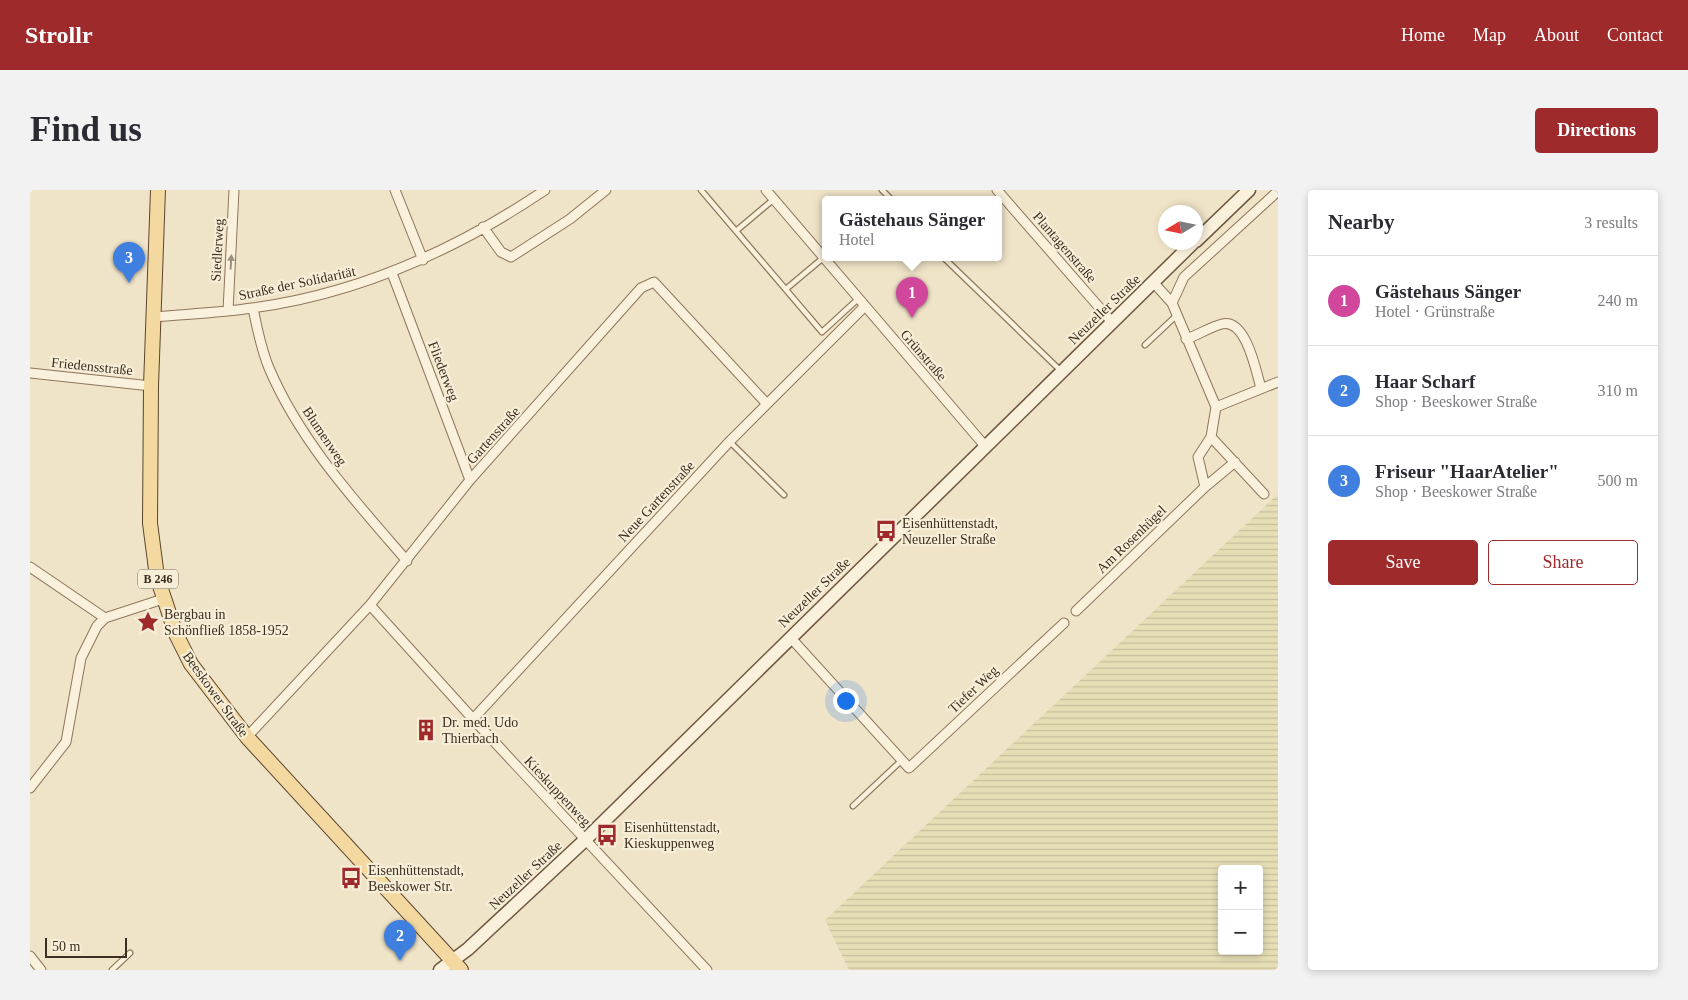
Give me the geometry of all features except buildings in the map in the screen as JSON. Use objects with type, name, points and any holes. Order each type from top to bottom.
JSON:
[{"type":"main road","name":"Beeskower Straße","points":[[158,190],[151,386],[150,523],[153,557],[163,599],[176,634],[191,664],[247,737],[457,966]]},
{"type":"main road","name":"Neuzeller Straße","points":[[1203,234],[1249,190]]},
{"type":"main road","name":"Neuzeller Straße","points":[[440,970],[457,966],[790,637],[1187,250]]},
{"type":"street","name":"Siedlerweg","points":[[228,311],[234,190]]},
{"type":"street","points":[[396,190],[423,260]]},
{"type":"street","points":[[483,228],[501,252],[511,257],[570,219],[606,190]]},
{"type":"street","name":"Grünstraße","points":[[766,190],[822,257]]},
{"type":"street","name":"Plantagenstraße","points":[[997,190],[1112,322]]},
{"type":"street","points":[[1172,303],[1184,277],[1278,191]]},
{"type":"street","name":"Straße der Solidarität","points":[[153,317],[253,308],[331,292],[423,260],[483,228],[537,192]]},
{"type":"street","name":"Grünstraße","points":[[826,261],[985,446]]},
{"type":"street","name":"Fliederweg","points":[[392,272],[470,480]]},
{"type":"street","name":"Gartenstraße","points":[[247,737],[370,605],[470,480],[641,288],[654,282],[767,404]]},
{"type":"street","points":[[1153,282],[1172,303],[1216,407],[1211,436],[1198,457],[1205,487]]},
{"type":"street","name":"Neue Gartenstraße","points":[[473,719],[730,442],[864,307]]},
{"type":"street","name":"Blumenweg","points":[[253,308],[268,366],[291,411],[347,492],[407,561]]},
{"type":"street","points":[[1186,339],[1224,324],[1235,326],[1244,335],[1261,388]]},
{"type":"street","name":"Friedensstraße","points":[[30,373],[151,386]]},
{"type":"street","points":[[1216,407],[1278,382]]},
{"type":"street","points":[[1211,436],[1264,494]]},
{"type":"street","name":"Am Rosenhügel","points":[[1076,611],[1205,487],[1235,462]]},
{"type":"street","points":[[30,567],[104,618]]},
{"type":"street","points":[[30,788],[66,742],[82,658],[96,626],[104,618],[163,599]]},
{"type":"street","name":"Kieskuppenweg","points":[[370,605],[473,719],[707,970]]},
{"type":"street","name":"Tiefer Weg","points":[[902,760],[909,768],[1064,623]]},
{"type":"street","points":[[790,637],[902,760]]},
{"type":"street","points":[[30,956],[41,970]]},
{"type":"lane","points":[[701,190],[822,332],[858,299]]},
{"type":"lane","points":[[736,231],[774,199]]},
{"type":"lane","points":[[786,289],[822,259]]},
{"type":"lane","points":[[947,261],[1062,371]]},
{"type":"lane","points":[[1145,345],[1177,315]]},
{"type":"lane","points":[[730,442],[784,495]]},
{"type":"lane","points":[[853,806],[902,760]]},
{"type":"lane","points":[[112,970],[130,953]]},
{"type":"shaded area","points":[[1278,494],[1278,970],[849,970],[825,920]]},
{"type":"place","name":"Friseur \"HaarAtelier\"","points":[[129,283]]},
{"type":"place","name":"Gästehaus Sänger","points":[[912,318]]},
{"type":"place","name":"Eisenhüttenstadt, Neuzeller Straße","points":[[886,531]]},
{"type":"place","name":"Bergbau in Schönfließ 1858-1952","points":[[148,622]]},
{"type":"place","name":"Dr. med. Udo Thierbach","points":[[426,730]]},
{"type":"place","name":"Eisenhüttenstadt, Kieskuppenweg","points":[[607,835]]},
{"type":"place","name":"Eisenhüttenstadt, Beeskower Str.","points":[[351,878]]},
{"type":"place","name":"Haar Scharf","points":[[400,961]]}]
